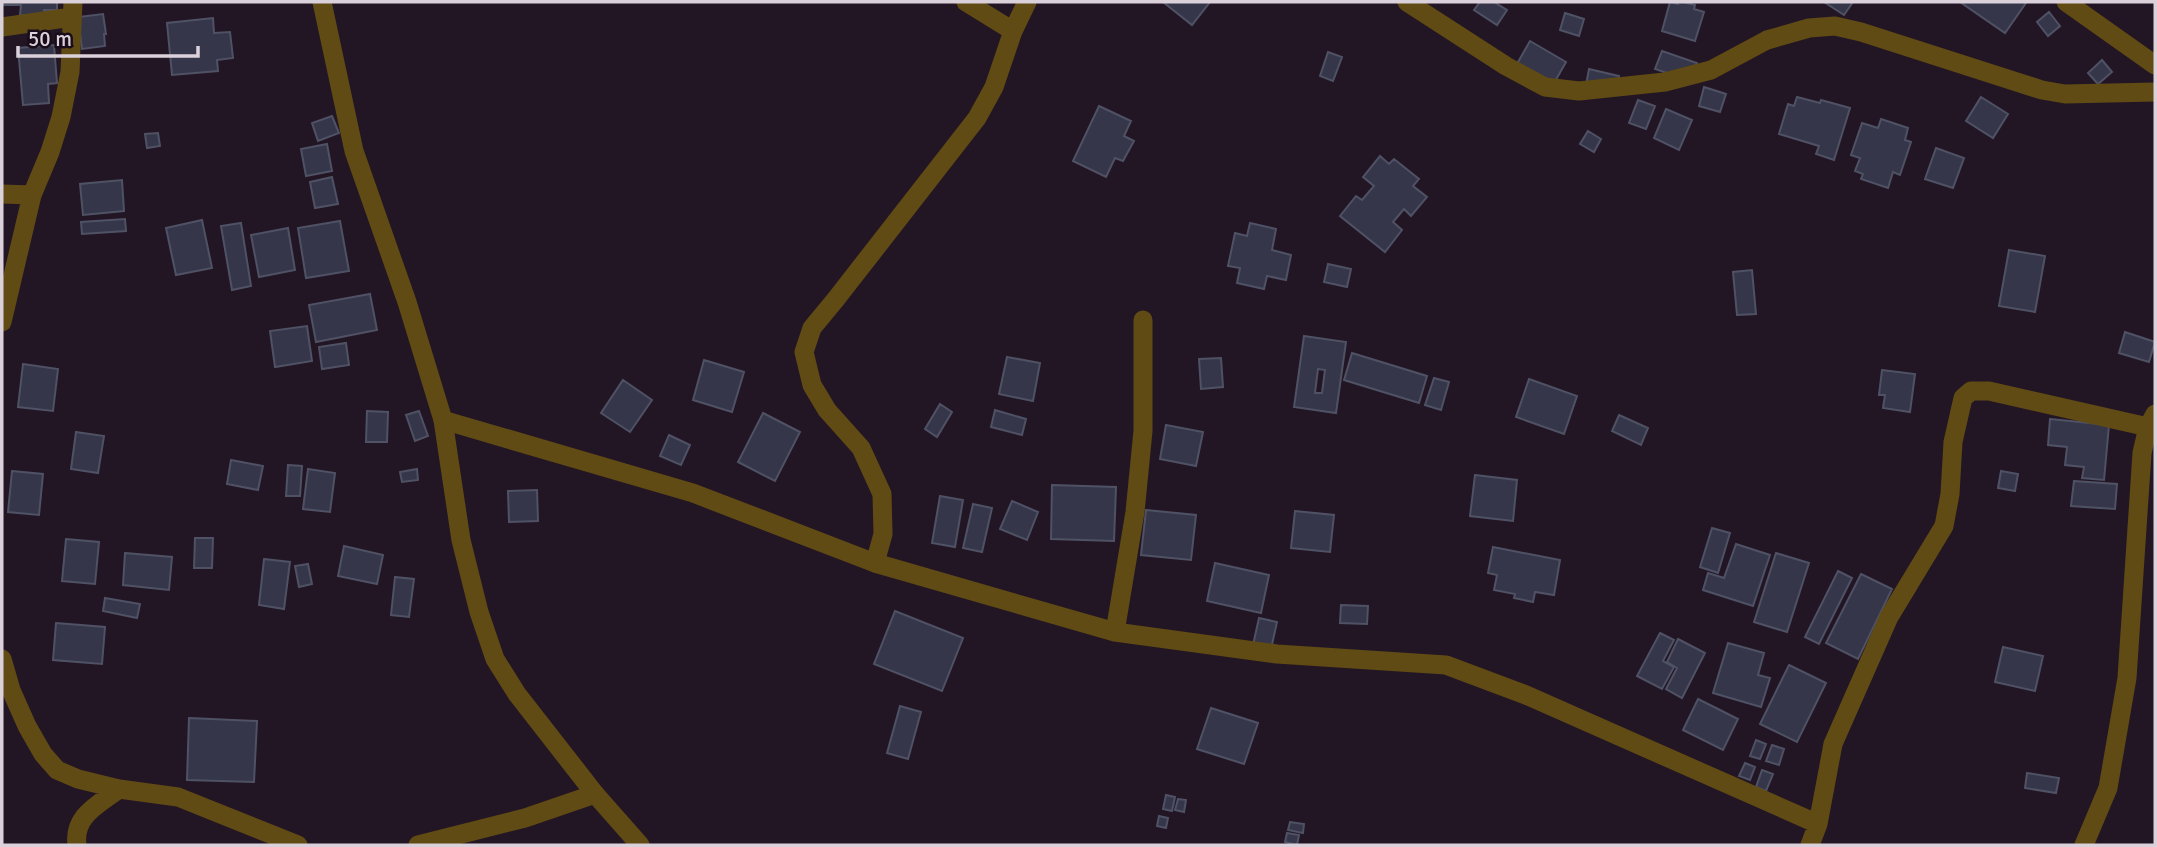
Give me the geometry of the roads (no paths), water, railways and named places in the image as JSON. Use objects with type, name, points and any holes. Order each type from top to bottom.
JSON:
[{"type":"street","points":[[322,2],[354,151],[407,302],[443,419],[461,540],[479,612],[495,659],[517,694],[595,794],[640,845]]},
{"type":"street","points":[[966,2],[1013,31]]},
{"type":"street","points":[[874,564],[883,534],[882,494],[861,448],[827,410],[812,385],[804,352],[812,328],[977,118],[994,87],[1013,31],[1027,2]]},
{"type":"street","points":[[1407,2],[1506,66],[1545,87],[1579,91],[1665,82],[1710,70],[1767,40],[1809,28],[1835,26],[2042,90],[2065,94],[2155,92]]},
{"type":"street","points":[[2066,2],[2155,65]]},
{"type":"street","points":[[2,27],[73,9],[69,72],[61,117],[32,195],[2,322]]},
{"type":"street","points":[[2,194],[32,195]]},
{"type":"street","points":[[1115,632],[1135,512],[1143,432],[1143,320]]},
{"type":"street","points":[[1810,845],[1818,824],[1833,744],[1889,617],[1944,527],[1950,494],[1953,442],[1963,398],[1971,391],[1989,391],[2152,421],[2142,453],[2127,678],[2108,788],[2084,845]]},
{"type":"street","points":[[443,419],[693,493],[874,564],[1115,632],[1278,654],[1446,665],[1525,695],[1818,824]]},
{"type":"street","points":[[2,659],[11,690],[43,754],[58,770],[78,779],[119,789],[178,797],[298,845]]},
{"type":"street","points":[[77,845],[79,821],[119,789]]},
{"type":"street","points":[[418,845],[525,818],[595,794]]}]
